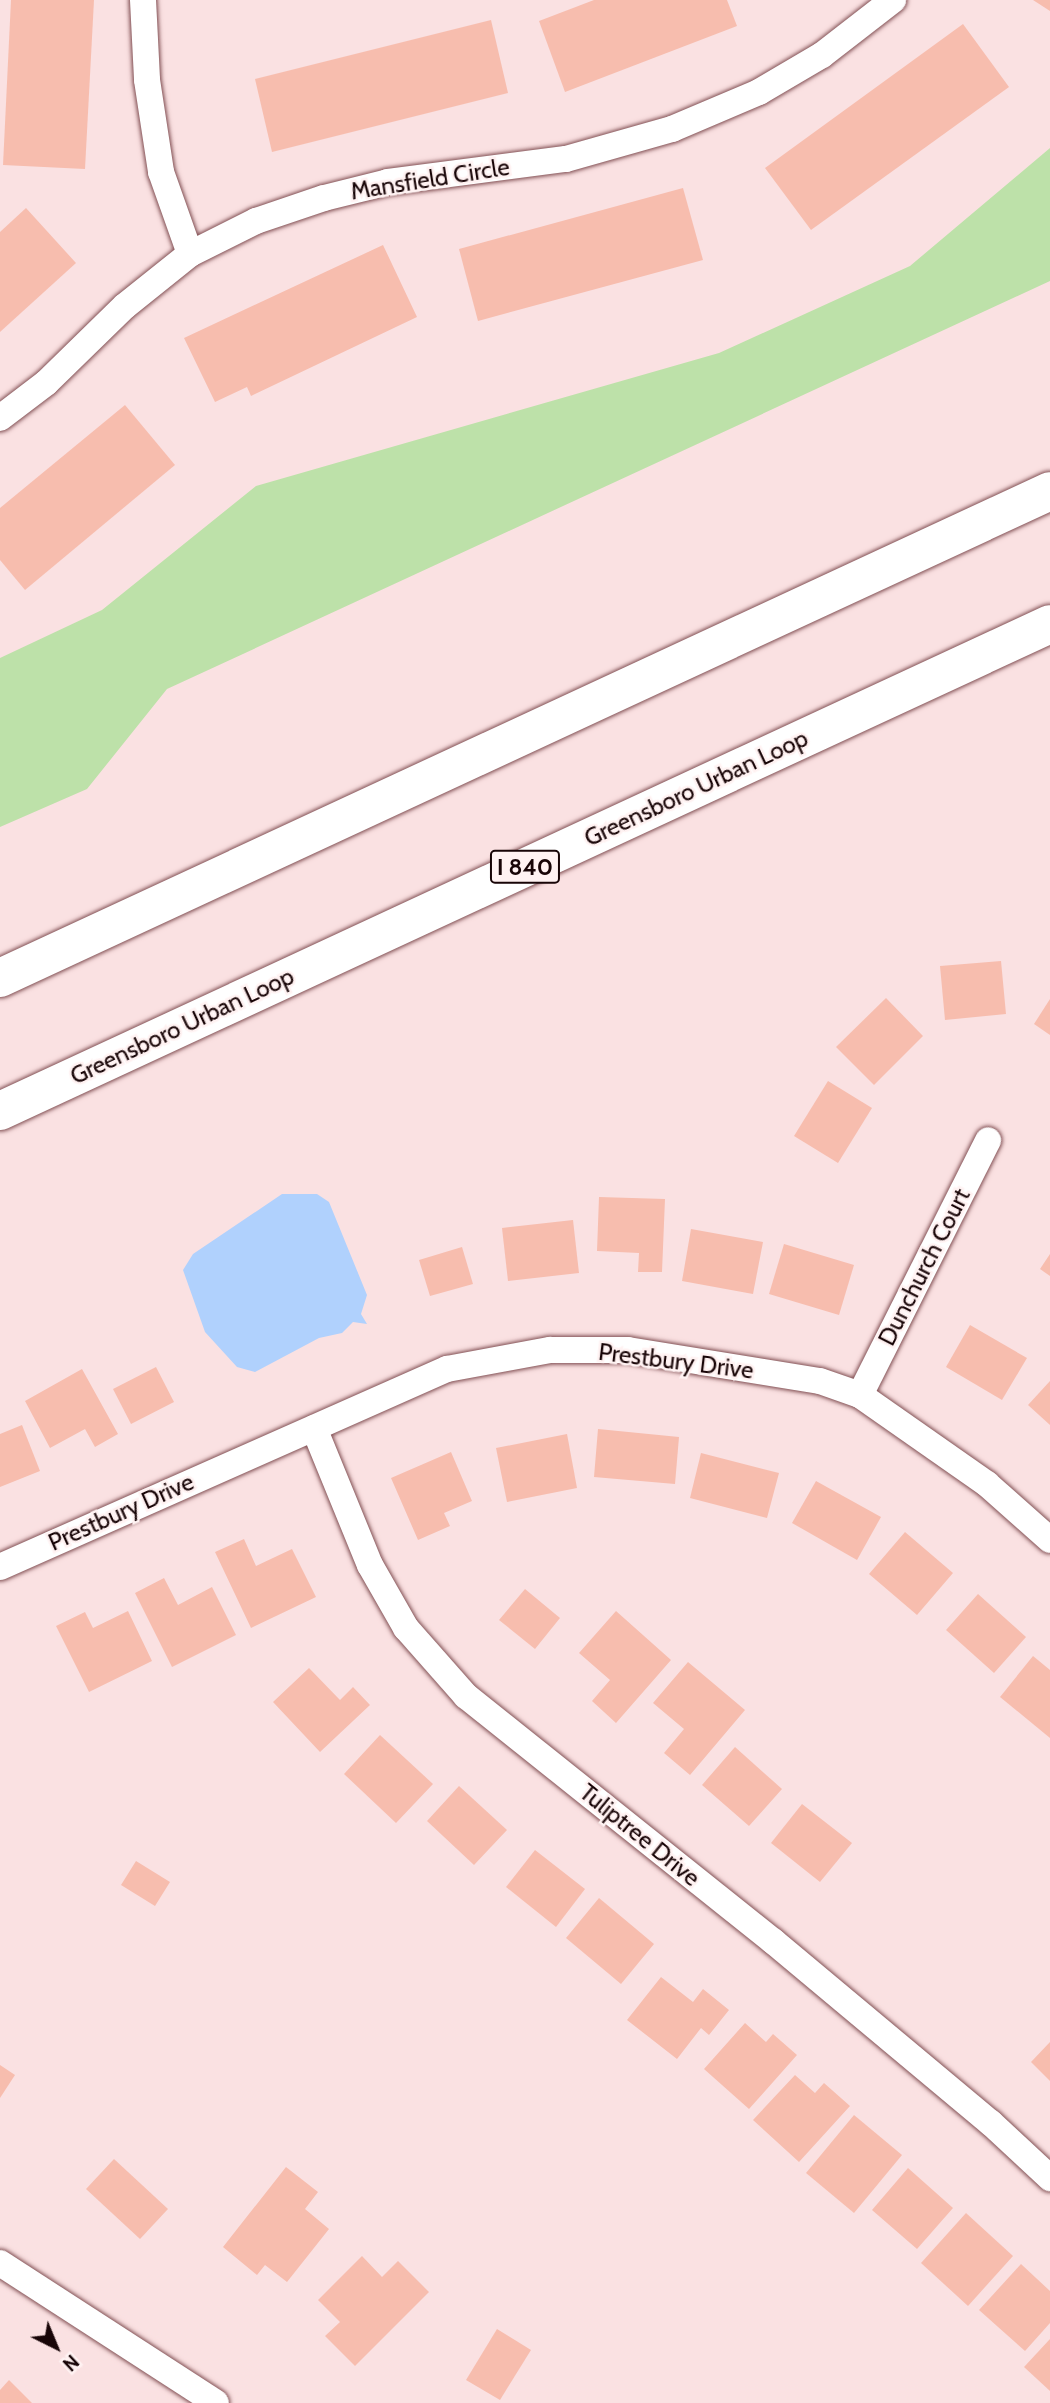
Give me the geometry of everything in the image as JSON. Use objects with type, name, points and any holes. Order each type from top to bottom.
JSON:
[{"type":"highway","points":[[0,978],[1050,491]]},
{"type":"highway","name":"Greensboro Urban Loop","points":[[0,1111],[1050,624]]},
{"type":"street","points":[[144,0],[147,80],[161,172],[190,254]]},
{"type":"street","name":"Mansfield Circle","points":[[0,418],[46,383],[125,306],[190,254],[256,221],[324,198],[388,182],[566,159],[673,128],[759,92],[822,55],[893,0]]},
{"type":"street","name":"Dunchurch Court","points":[[860,1395],[988,1140]]},
{"type":"street","name":"Prestbury Drive","points":[[0,1567],[447,1369],[550,1350],[628,1350],[820,1381],[860,1395],[987,1484],[1050,1540]]},
{"type":"street","name":"Tuliptree Drive","points":[[314,1428],[370,1565],[406,1628],[466,1696],[773,1941],[991,2123],[1050,2178]]},
{"type":"street","points":[[0,2263],[216,2403]]},
{"type":"green space","points":[[1050,148],[1050,281],[167,689],[87,789],[0,827],[0,658],[102,610],[256,486],[719,353],[910,266]]},
{"type":"water","points":[[282,1194],[317,1194],[329,1202],[367,1295],[361,1314],[367,1324],[353,1322],[342,1333],[319,1338],[255,1372],[237,1367],[205,1332],[183,1270],[193,1254]]},
{"type":"building","points":[[11,0],[94,0],[85,169],[3,165]]},
{"type":"building","points":[[594,0],[727,0],[737,26],[565,92],[539,21]]},
{"type":"building","points":[[1033,0],[1050,0],[1050,11]]},
{"type":"building","points":[[491,20],[508,93],[272,152],[255,79]]},
{"type":"building","points":[[963,24],[1009,87],[811,230],[765,168]]},
{"type":"building","points":[[683,188],[703,260],[478,321],[459,249]]},
{"type":"building","points":[[26,208],[76,263],[0,332],[0,232]]},
{"type":"building","points":[[383,245],[417,317],[251,396],[247,387],[215,402],[184,338]]},
{"type":"building","points":[[125,405],[175,465],[25,590],[0,560],[0,508]]},
{"type":"building","points":[[1001,961],[1006,1014],[945,1020],[940,966]]},
{"type":"building","points":[[886,998],[923,1036],[874,1085],[836,1047]]},
{"type":"building","points":[[1050,999],[1050,1035],[1034,1024]]},
{"type":"building","points":[[828,1081],[872,1108],[838,1163],[794,1136]]},
{"type":"building","points":[[599,1197],[665,1199],[662,1272],[638,1272],[639,1253],[597,1251]]},
{"type":"building","points":[[573,1220],[579,1273],[508,1281],[502,1228]]},
{"type":"building","points":[[691,1229],[763,1242],[753,1294],[682,1281]]},
{"type":"building","points":[[784,1244],[854,1265],[839,1315],[769,1294]]},
{"type":"building","points":[[462,1247],[473,1284],[430,1296],[419,1260]]},
{"type":"building","points":[[1050,1254],[1050,1276],[1040,1269]]},
{"type":"building","points":[[970,1325],[1027,1358],[1002,1400],[946,1367]]},
{"type":"building","points":[[156,1367],[174,1402],[131,1424],[113,1389]]},
{"type":"building","points":[[82,1369],[118,1434],[95,1447],[85,1429],[50,1448],[25,1401]]},
{"type":"building","points":[[1050,1381],[1050,1425],[1028,1405]]},
{"type":"building","points":[[22,1425],[40,1471],[0,1487],[0,1434]]},
{"type":"building","points":[[598,1429],[679,1437],[675,1484],[594,1477]]},
{"type":"building","points":[[567,1434],[577,1488],[507,1502],[496,1448]]},
{"type":"building","points":[[451,1452],[472,1501],[444,1513],[450,1526],[418,1540],[391,1478]]},
{"type":"building","points":[[701,1453],[779,1473],[767,1518],[690,1498]]},
{"type":"building","points":[[816,1481],[881,1517],[857,1560],[792,1523]]},
{"type":"building","points":[[905,1532],[953,1573],[917,1615],[869,1574]]},
{"type":"building","points":[[244,1539],[256,1566],[292,1549],[316,1597],[251,1628],[215,1552]]},
{"type":"building","points":[[164,1578],[178,1605],[212,1587],[236,1635],[172,1667],[135,1593]]},
{"type":"building","points":[[525,1589],[560,1618],[535,1649],[499,1620]]},
{"type":"building","points":[[978,1594],[1026,1637],[994,1673],[946,1630]]},
{"type":"building","points":[[128,1611],[152,1661],[89,1692],[56,1626],[85,1612],[93,1628]]},
{"type":"building","points":[[616,1611],[671,1660],[616,1723],[592,1701],[610,1680],[579,1653]]},
{"type":"building","points":[[1033,1656],[1050,1670],[1050,1738],[1000,1697]]},
{"type":"building","points":[[688,1662],[745,1710],[690,1775],[664,1753],[684,1729],[653,1703]]},
{"type":"building","points":[[309,1668],[340,1700],[353,1687],[370,1705],[320,1752],[273,1702]]},
{"type":"building","points":[[380,1735],[433,1784],[396,1823],[344,1774]]},
{"type":"building","points":[[735,1747],[782,1789],[749,1826],[702,1785]]},
{"type":"building","points":[[459,1786],[507,1830],[474,1865],[427,1821]]},
{"type":"building","points":[[802,1804],[852,1843],[820,1882],[771,1843]]},
{"type":"building","points":[[535,1850],[585,1889],[556,1927],[506,1887]]},
{"type":"building","points":[[136,1861],[170,1882],[155,1906],[121,1885]]},
{"type":"building","points":[[599,1898],[654,1944],[621,1984],[566,1938]]},
{"type":"building","points":[[661,1977],[693,2002],[703,1989],[729,2010],[709,2035],[701,2028],[677,2059],[627,2020]]},
{"type":"building","points":[[745,2023],[766,2042],[773,2034],[797,2055],[749,2109],[704,2069]]},
{"type":"building","points":[[1050,2042],[1050,2081],[1031,2062]]},
{"type":"building","points":[[0,2065],[15,2075],[0,2098]]},
{"type":"building","points":[[795,2075],[815,2093],[824,2083],[850,2106],[799,2162],[753,2120]]},
{"type":"building","points":[[854,2115],[902,2155],[854,2213],[806,2173]]},
{"type":"building","points":[[114,2159],[168,2209],[140,2239],[86,2189]]},
{"type":"building","points":[[286,2167],[318,2192],[305,2209],[329,2229],[287,2282],[265,2265],[257,2275],[223,2247]]},
{"type":"building","points":[[908,2168],[953,2208],[917,2249],[872,2210]]},
{"type":"building","points":[[966,2213],[1013,2256],[968,2306],[921,2263]]},
{"type":"building","points":[[362,2256],[382,2277],[398,2261],[429,2292],[355,2366],[325,2336],[340,2322],[318,2300]]},
{"type":"building","points":[[1021,2264],[1050,2291],[1050,2323],[1025,2351],[979,2310]]},
{"type":"building","points":[[497,2329],[531,2350],[500,2400],[466,2380]]},
{"type":"building","points":[[1050,2339],[1050,2391],[1024,2367]]},
{"type":"building","points":[[9,2380],[32,2403],[0,2403],[0,2390]]}]
